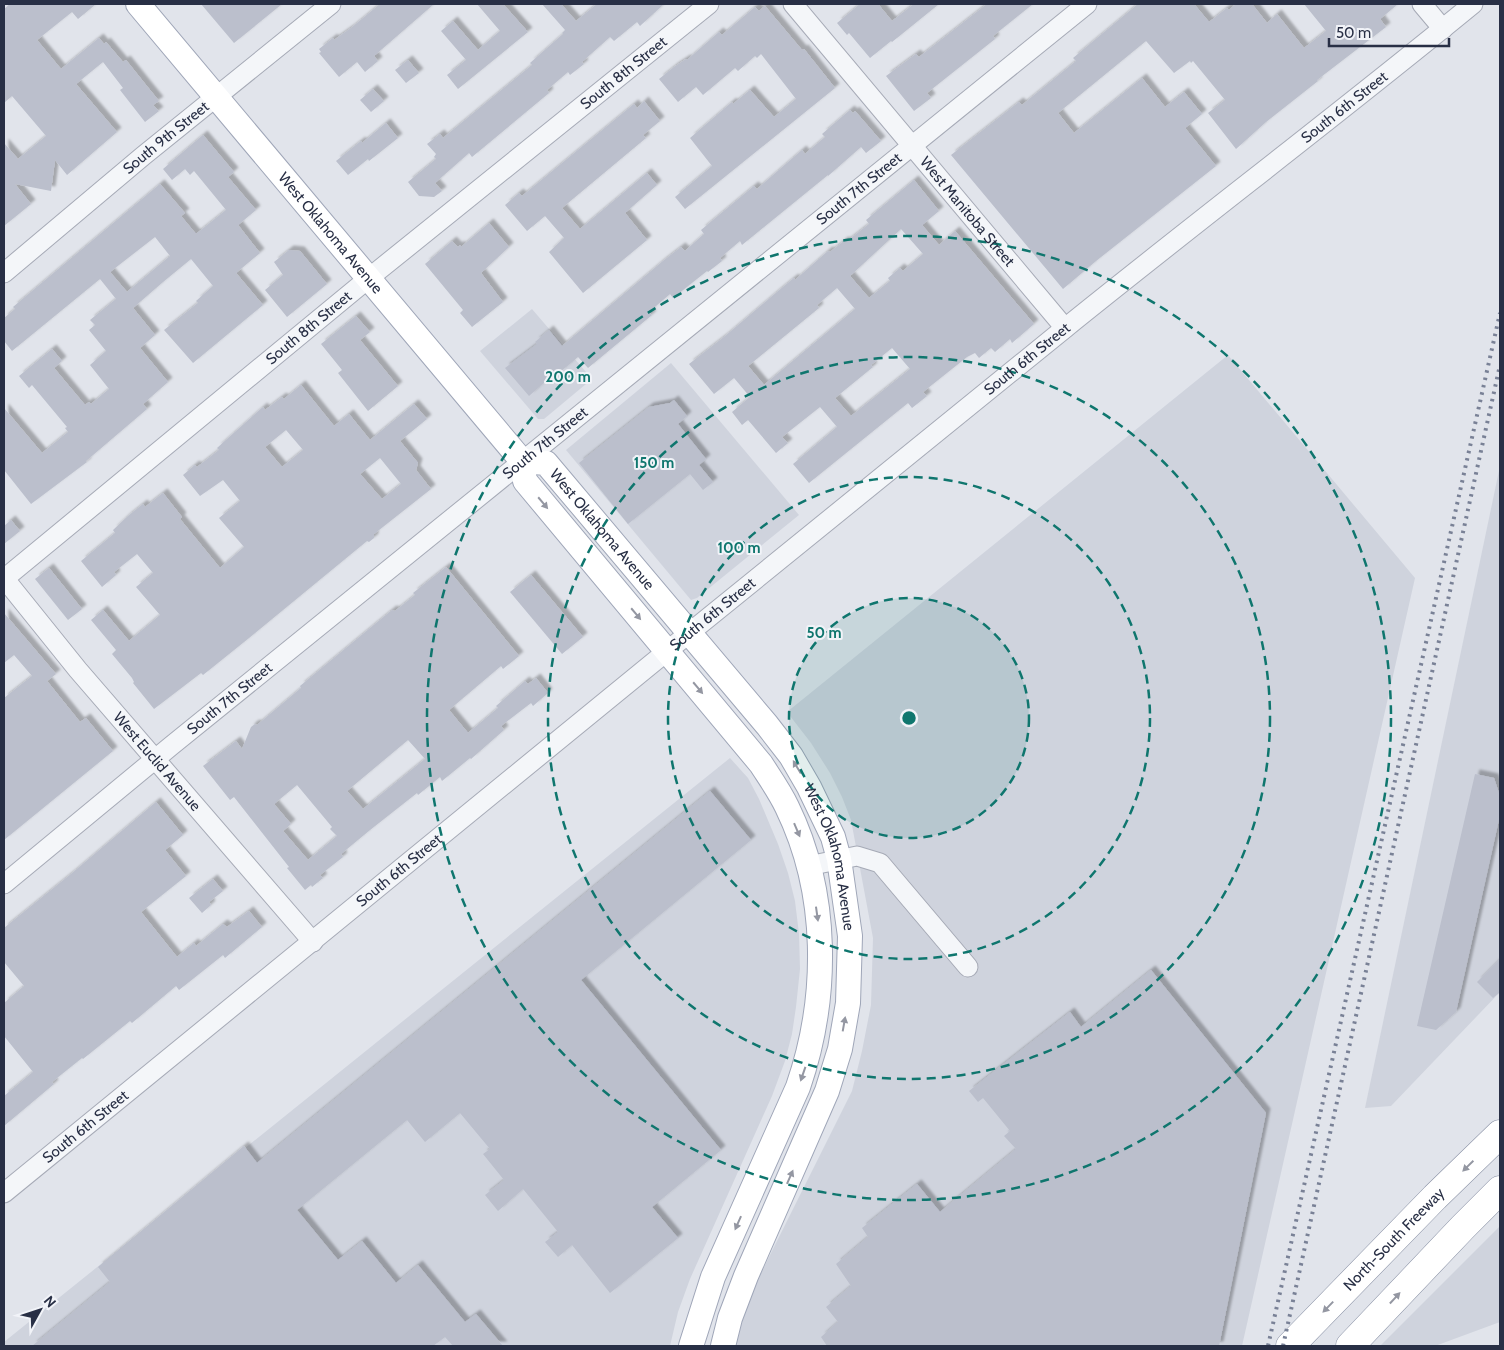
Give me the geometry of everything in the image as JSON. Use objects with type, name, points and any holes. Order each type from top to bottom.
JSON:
[{"type":"highway","name":"North-South Freeway","points":[[1290,1346],[1435,1197],[1500,1134]]},
{"type":"highway","points":[[1350,1346],[1500,1190]]},
{"type":"main road","name":"West Oklahoma Avenue","points":[[138,4],[522,461],[525,481],[746,746],[766,772],[787,806],[800,838],[815,898],[821,951],[818,1005],[808,1060],[788,1113],[713,1277],[691,1346]]},
{"type":"main road","name":"West Oklahoma Avenue","points":[[522,461],[546,463],[791,756],[822,811],[833,836],[839,859],[850,936],[848,1003],[840,1049],[827,1091],[746,1276],[730,1318],[723,1346]]},
{"type":"street","name":"South 9th Street","points":[[4,273],[331,4]]},
{"type":"street","name":"South 8th Street","points":[[4,579],[369,278],[709,4]]},
{"type":"street","name":"West Manitoba Street","points":[[793,4],[1065,328]]},
{"type":"street","name":"South 7th Street","points":[[4,884],[154,759],[1087,4]]},
{"type":"street","points":[[1422,4],[1443,29]]},
{"type":"street","name":"South 6th Street","points":[[4,1193],[313,942],[689,632],[1065,328],[1473,4]]},
{"type":"street","name":"West Euclid Avenue","points":[[4,579],[78,670],[313,942]]},
{"type":"street","points":[[808,866],[857,856],[880,863],[968,967]]},
{"type":"shaded area","points":[[532,309],[592,379],[544,419],[538,419],[480,351]]},
{"type":"shaded area","points":[[1228,355],[1415,578],[1242,1346],[736,1346],[742,1321],[758,1279],[852,1091],[871,1005],[873,938],[851,820],[830,773],[811,743],[787,712]]},
{"type":"shaded area","points":[[671,363],[799,515],[697,598],[691,600],[566,450]]},
{"type":"shaded area","points":[[1500,466],[1500,992],[1391,1106],[1365,1108]]},
{"type":"shaded area","points":[[730,758],[748,778],[759,799],[788,873],[795,901],[799,934],[800,969],[792,1034],[785,1061],[772,1096],[690,1279],[678,1312],[670,1346],[4,1346],[4,1342]]},
{"type":"shaded area","points":[[1500,1226],[1500,1322],[1435,1346],[1380,1346]]},
{"type":"building","points":[[10,4],[96,4],[78,19],[72,12],[37,40],[61,69],[99,38],[104,44],[106,42],[123,62],[126,60],[159,101],[153,105],[159,111],[145,122],[120,90],[123,88],[103,62],[76,84],[117,132],[67,175],[55,160],[51,191],[15,184],[31,204],[4,226],[4,143],[18,159],[46,136],[12,96],[4,103],[4,9]]},
{"type":"building","points":[[201,4],[282,4],[234,43]]},
{"type":"building","points":[[380,4],[434,4],[374,56],[378,61],[365,72],[357,62],[339,77],[319,53],[321,52],[319,49],[333,38],[334,40],[351,28]]},
{"type":"building","points":[[477,4],[503,4],[528,32],[458,89],[447,75],[466,60],[441,31],[453,21],[478,50],[500,31]]},
{"type":"building","points":[[542,4],[561,4],[576,21],[597,4],[664,4],[640,26],[637,22],[614,41],[610,37],[582,62],[584,64],[570,75],[568,72],[547,90],[549,93],[472,157],[469,153],[435,183],[442,191],[434,197],[419,196],[408,182],[436,159],[434,157],[436,154],[427,144],[440,134],[443,138],[532,65],[530,63],[563,34],[565,30]]},
{"type":"building","points":[[860,4],[878,4],[892,21],[914,4],[939,4],[870,58],[849,33],[847,35],[837,23]]},
{"type":"building","points":[[987,4],[1033,4],[993,36],[995,39],[927,93],[931,98],[914,111],[886,76],[916,54],[919,57]]},
{"type":"building","points":[[1138,4],[1194,4],[1209,22],[1227,8],[1229,10],[1236,4],[1252,4],[1267,23],[1277,14],[1304,48],[1326,31],[1304,4],[1398,4],[1380,19],[1386,27],[1317,80],[1236,149],[1208,113],[1225,100],[1193,61],[1191,63],[1190,61],[1174,73],[1146,41],[1058,113],[1074,133],[1142,78],[1165,107],[1184,92],[1202,114],[1185,128],[1216,166],[1063,289],[951,155],[1019,102],[1022,105],[1076,61],[1073,58]]},
{"type":"building","points":[[765,6],[802,50],[804,49],[835,88],[685,209],[675,197],[712,166],[690,138],[732,102],[733,104],[750,90],[774,117],[796,99],[761,54],[757,58],[755,56],[738,71],[735,68],[703,95],[696,87],[678,102],[659,79],[674,67],[687,60],[719,32],[722,35],[755,7],[759,11]]},
{"type":"building","points":[[408,60],[419,73],[406,83],[395,70]]},
{"type":"building","points":[[373,89],[384,101],[371,112],[360,100]]},
{"type":"building","points":[[644,101],[660,121],[643,135],[646,138],[562,208],[580,229],[647,173],[657,185],[625,213],[647,240],[583,293],[549,252],[564,238],[545,216],[527,231],[505,205],[519,193],[522,196],[634,104],[637,108]]},
{"type":"building","points":[[850,110],[853,113],[855,111],[881,141],[866,153],[861,147],[742,245],[740,241],[720,258],[722,261],[708,272],[673,298],[670,294],[649,312],[652,315],[588,368],[578,357],[560,372],[558,370],[529,396],[505,368],[537,344],[535,342],[549,330],[562,346],[681,247],[685,251],[704,234],[701,230],[754,186],[757,189],[802,150],[805,154],[825,137],[822,134]]},
{"type":"building","points":[[386,123],[398,138],[348,175],[336,161]]},
{"type":"building","points":[[203,135],[234,172],[228,177],[256,210],[238,225],[260,253],[236,273],[263,305],[193,363],[164,330],[198,303],[196,301],[213,286],[191,259],[163,282],[133,308],[155,335],[140,348],[168,382],[143,404],[147,409],[87,462],[31,504],[4,470],[4,408],[42,453],[68,432],[65,428],[67,427],[32,385],[29,388],[19,376],[52,349],[62,361],[54,368],[85,405],[89,402],[91,404],[109,389],[90,365],[106,351],[89,330],[95,325],[90,320],[116,299],[100,279],[12,351],[4,341],[4,318],[15,309],[13,307],[160,184],[185,213],[181,216],[196,234],[226,210],[194,171],[190,175],[185,169],[172,180],[163,169]],"holes":[[[155,237],[170,256],[127,292],[110,272]]]},
{"type":"building","points":[[914,180],[939,211],[922,225],[939,245],[955,231],[1034,324],[1012,343],[1010,339],[995,352],[991,348],[979,358],[975,353],[967,357],[923,392],[927,396],[912,408],[908,403],[809,483],[793,464],[837,427],[820,407],[782,437],[788,443],[776,453],[748,420],[742,425],[732,412],[750,397],[734,378],[714,394],[689,364],[794,278],[795,280],[828,251],[830,252],[844,241],[846,242],[869,224],[866,220]],"holes":[[[901,229],[923,254],[903,271],[900,268],[888,278],[890,281],[869,298],[850,276]],[[837,288],[855,309],[764,385],[748,366],[819,308],[817,305]],[[892,348],[910,369],[851,416],[835,398],[873,367],[871,365]]]},
{"type":"building","points":[[489,223],[509,247],[481,273],[503,302],[472,327],[460,313],[463,310],[425,264],[452,241],[458,247],[460,245],[461,247]]},
{"type":"building","points":[[289,250],[300,251],[327,284],[287,317],[265,290],[283,275],[274,262]]},
{"type":"building","points":[[356,316],[370,332],[360,340],[398,386],[368,411],[338,373],[342,370],[321,344]]},
{"type":"building","points":[[301,385],[334,426],[349,414],[370,440],[414,404],[427,419],[400,441],[418,463],[416,470],[431,489],[374,534],[374,538],[369,542],[367,541],[203,675],[201,673],[154,709],[112,654],[116,650],[91,620],[103,610],[129,641],[160,615],[136,587],[153,573],[137,554],[114,572],[116,575],[102,587],[81,561],[115,533],[113,530],[128,516],[143,504],[145,507],[163,493],[182,517],[180,519],[220,568],[244,547],[219,518],[240,501],[223,480],[200,496],[183,475],[219,450],[217,448],[263,407],[265,410],[282,397],[284,399]],"holes":[[[286,430],[303,450],[282,467],[265,447]],[[380,458],[401,484],[382,499],[360,474]]]},
{"type":"building","points":[[674,400],[687,416],[678,424],[706,459],[699,465],[713,482],[703,490],[690,474],[628,524],[579,463],[649,407],[670,403]]},
{"type":"building","points":[[11,520],[20,531],[4,544],[4,526]]},
{"type":"building","points":[[446,567],[519,656],[503,669],[501,666],[449,710],[468,733],[498,708],[496,706],[525,681],[528,684],[536,678],[548,693],[533,706],[531,703],[501,726],[504,730],[471,759],[442,781],[440,777],[418,795],[417,793],[370,830],[341,854],[343,857],[320,875],[323,878],[305,890],[234,797],[230,800],[203,766],[236,741],[242,749],[251,727],[255,724],[257,725],[301,688],[300,686],[392,610],[395,611],[415,595],[413,593]],"holes":[[[408,740],[425,759],[363,809],[347,791]],[[297,785],[332,827],[330,829],[337,836],[308,860],[283,831],[291,824],[274,804]]]},
{"type":"building","points":[[49,568],[82,609],[68,620],[35,579]]},
{"type":"building","points":[[531,575],[583,637],[562,654],[510,592]]},
{"type":"building","points":[[4,613],[56,674],[47,681],[80,722],[86,718],[113,751],[4,840],[4,698],[32,676],[14,655],[4,663]]},
{"type":"building","points":[[1475,774],[1494,778],[1500,796],[1500,815],[1456,1012],[1436,1030],[1417,1026]]},
{"type":"building","points":[[710,791],[751,840],[581,980],[721,1150],[652,1207],[678,1238],[610,1293],[572,1245],[558,1257],[545,1242],[558,1232],[523,1189],[498,1211],[485,1195],[504,1180],[483,1154],[490,1149],[460,1113],[425,1142],[407,1120],[297,1210],[338,1260],[362,1241],[396,1283],[418,1265],[465,1322],[476,1314],[503,1346],[453,1346],[445,1337],[433,1346],[32,1346],[110,1282],[98,1267],[244,1146],[257,1163]]},
{"type":"building","points":[[156,802],[183,835],[165,850],[186,876],[141,912],[177,957],[194,943],[196,946],[223,924],[227,927],[249,911],[262,927],[225,958],[223,955],[179,990],[176,986],[132,1023],[130,1021],[82,1058],[52,1082],[54,1084],[4,1126],[4,1096],[33,1072],[4,1036],[4,1003],[24,986],[4,962],[4,928]]},
{"type":"building","points":[[213,879],[223,891],[209,902],[211,905],[202,913],[189,898]]},
{"type":"building","points":[[1500,959],[1500,992],[1493,998],[1477,982]]},
{"type":"building","points":[[1151,970],[1266,1113],[1219,1346],[827,1346],[821,1337],[838,1322],[826,1307],[851,1286],[836,1264],[868,1237],[862,1228],[917,1184],[940,1212],[1016,1149],[1004,1136],[1010,1131],[983,1098],[978,1102],[969,1091],[1070,1012],[1081,1027]]},
{"type":"railway","points":[[1268,1346],[1500,313]]},
{"type":"railway","points":[[1283,1346],[1500,365]]}]
